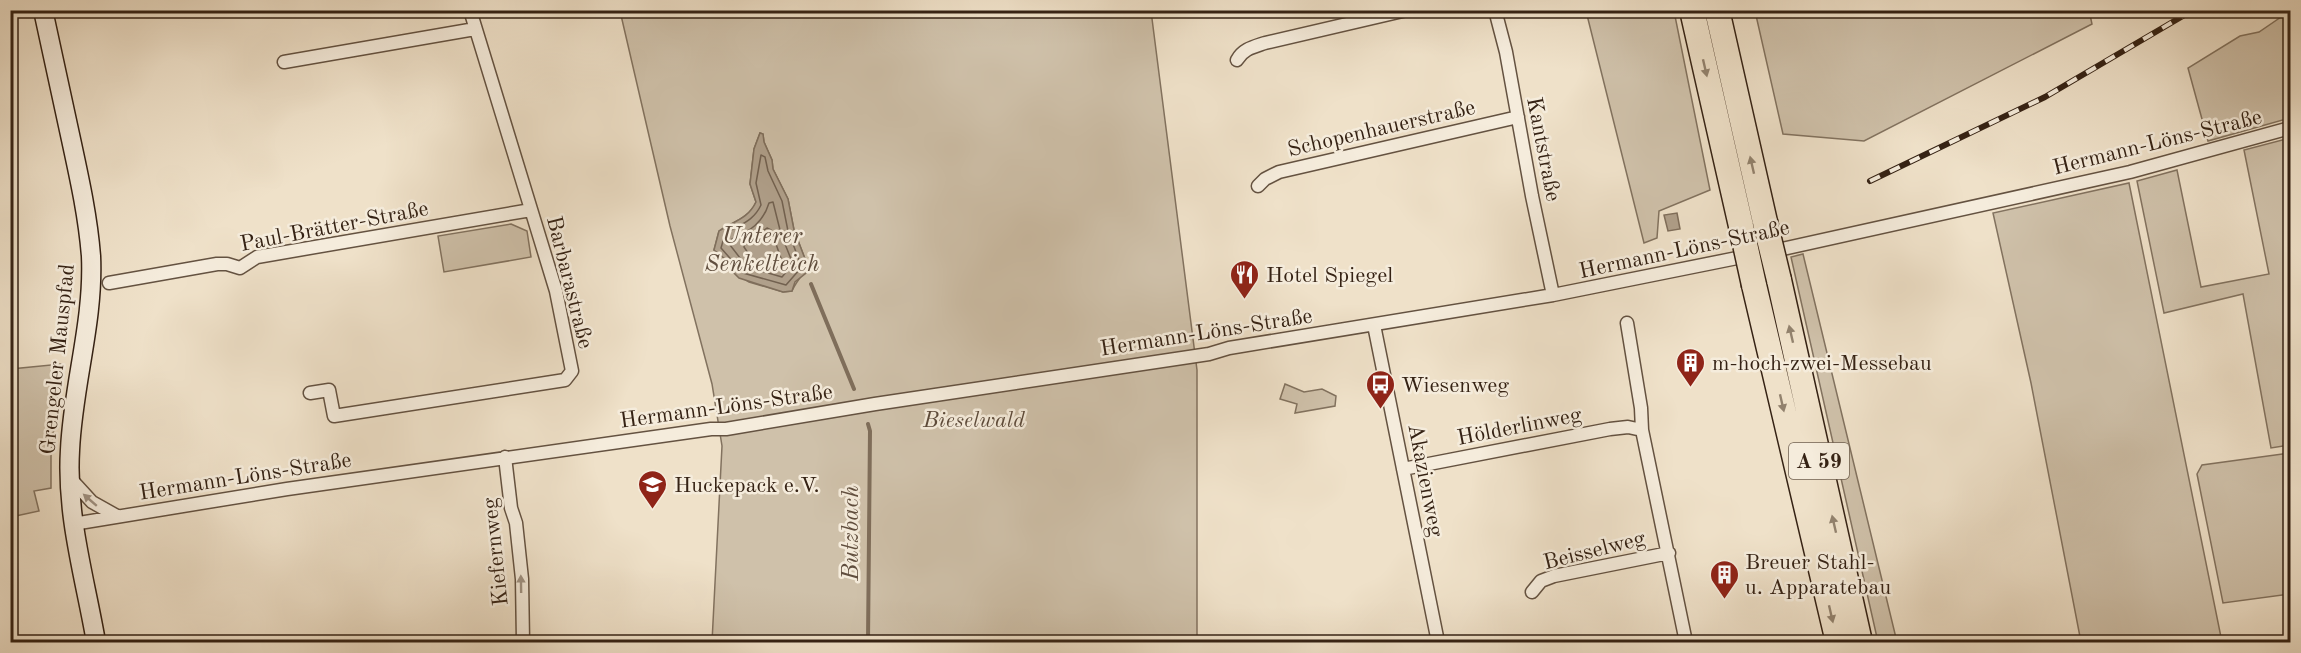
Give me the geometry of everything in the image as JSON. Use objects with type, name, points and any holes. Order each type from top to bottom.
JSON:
[{"type":"highway","name":"A 59","points":[[1692,10],[1838,642]]},
{"type":"highway","name":"A 59","points":[[1717,10],[1860,642]]},
{"type":"main road","name":"Grengeler Mauspfad","points":[[44,10],[85,203],[91,255],[92,283],[87,333],[74,413],[69,476],[73,524],[96,642]]},
{"type":"street","name":"Barbarastraße","points":[[310,393],[329,390],[333,416],[565,380],[572,371],[559,304],[470,10]]},
{"type":"street","points":[[1237,60],[1240,54],[1249,48],[1265,43],[1407,10]]},
{"type":"street","name":"Kantstraße","points":[[1495,10],[1553,295]]},
{"type":"street","points":[[284,62],[475,29]]},
{"type":"street","name":"Schopenhauerstraße","points":[[1258,186],[1265,178],[1279,172],[1518,117]]},
{"type":"street","name":"Hermann-Löns-Straße","points":[[73,524],[277,490],[711,429],[726,429],[875,404],[1209,354],[1229,348],[1553,295],[1796,246],[2130,172],[2290,128]]},
{"type":"street","name":"Paul-Brätter-Straße","points":[[109,283],[217,264],[240,268],[256,257],[531,210]]},
{"type":"street","points":[[1627,323],[1641,408],[1642,430],[1686,642]]},
{"type":"street","name":"Akazienweg","points":[[1374,325],[1438,642]]},
{"type":"street","name":"Hölderlinweg","points":[[1403,469],[1610,429],[1628,427],[1642,430]]},
{"type":"street","name":"Kiefernweg","points":[[505,457],[521,568],[523,642]]},
{"type":"street","name":"Hermann-Löns-Straße","points":[[69,476],[92,502],[117,516]]},
{"type":"street","name":"Beisselweg","points":[[1532,592],[1541,581],[1554,576],[1669,553]]},
{"type":"green space","points":[[2089,10],[2092,24],[1864,141],[1783,134],[1755,11]]},
{"type":"green space","points":[[2287,10],[2290,11],[2290,118],[2208,141],[2188,68],[2240,36],[2259,32]]},
{"type":"green space","name":"Bieselwald","points":[[620,11],[1151,11],[1197,370],[1197,642],[712,642],[722,446],[712,384],[670,226]],"holes":[[[760,133],[763,134],[773,169],[788,199],[794,230],[807,264],[792,291],[783,292],[749,282],[732,271],[725,259],[714,250],[719,231],[745,216],[756,202],[750,184],[754,149]]]},
{"type":"green space","points":[[1586,11],[1674,11],[1710,190],[1659,211],[1657,238],[1644,243]]},
{"type":"green space","points":[[2290,138],[2290,445],[2271,448],[2243,294],[2164,313],[2137,181],[2177,170],[2201,287],[2269,274],[2244,150]]},
{"type":"green space","points":[[2129,183],[2222,642],[2081,642],[2031,383],[1993,213]]},
{"type":"green space","points":[[511,224],[527,231],[531,257],[444,272],[438,236]]},
{"type":"green space","points":[[1803,254],[1897,642],[1878,642],[1791,257]]},
{"type":"green space","points":[[61,364],[51,454],[51,488],[34,491],[39,511],[11,517],[11,369]]},
{"type":"green space","points":[[1285,384],[1304,392],[1322,389],[1336,396],[1335,406],[1295,413],[1297,404],[1280,399]]},
{"type":"green space","points":[[2290,453],[2290,594],[2223,603],[2197,474],[2202,465]]},
{"type":"water","name":"Unterer Senkelteich","points":[[760,133],[763,134],[773,169],[788,199],[794,230],[807,264],[806,273],[795,282],[792,291],[783,292],[739,278],[725,259],[714,250],[719,231],[745,216],[756,202],[750,184],[754,149]]},
{"type":"water","points":[[1677,213],[1680,229],[1668,231],[1664,215]]},
{"type":"waterway","name":"Butzbach","points":[[811,284],[854,389]]},
{"type":"waterway","name":"Butzbach","points":[[868,424],[870,431],[868,642]]},
{"type":"railway","points":[[1870,181],[2045,97],[2193,10]]},
{"type":"place","name":"Hotel Spiegel","points":[[1245,300]]},
{"type":"place","name":"m-hoch-zwei-Messebau","points":[[1691,388]]},
{"type":"place","name":"Wiesenweg","points":[[1380,410]]},
{"type":"place","name":"Huckepack e.V.","points":[[653,510]]},
{"type":"place","name":"Breuer Stahl- u. Apparatebau","points":[[1724,600]]}]
